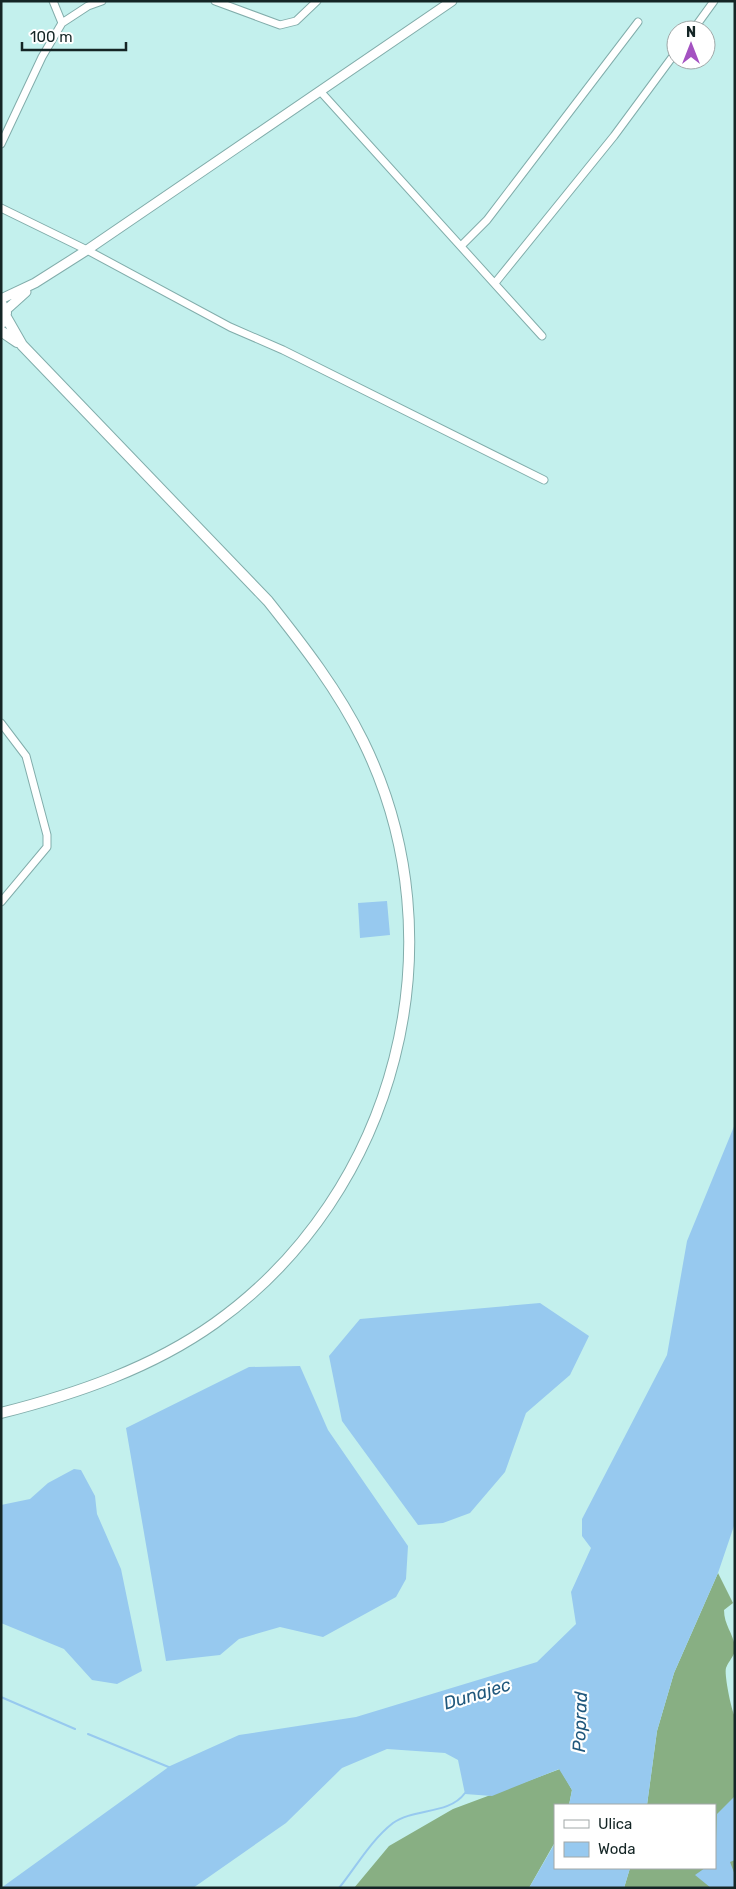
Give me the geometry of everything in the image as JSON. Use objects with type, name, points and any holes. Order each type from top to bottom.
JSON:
[{"type":"main road","points":[[3,311],[22,345]]},
{"type":"main road","points":[[1,331],[22,345],[268,601],[304,647],[345,707],[375,768],[393,822],[406,892],[410,954],[408,985],[400,1040],[382,1104],[363,1147],[334,1198],[282,1265],[255,1291],[215,1323],[167,1353],[98,1383],[1,1413]]},
{"type":"street","points":[[54,1],[62,24]]},
{"type":"street","points":[[1,144],[42,57],[62,24],[88,6],[102,1]]},
{"type":"street","points":[[215,1],[280,25],[296,21],[317,1]]},
{"type":"street","points":[[3,311],[35,283],[87,250],[452,1]]},
{"type":"street","points":[[700,20],[714,1]]},
{"type":"street","points":[[461,246],[487,220],[638,22]]},
{"type":"street","points":[[495,283],[614,136],[666,66]]},
{"type":"street","points":[[320,90],[542,336]]},
{"type":"street","points":[[1,208],[87,250],[230,327],[283,350],[544,480]]},
{"type":"street","points":[[1,723],[26,756],[47,836],[47,847],[1,902]]},
{"type":"green space","points":[[718,1573],[733,1603],[724,1610],[725,1620],[735,1647],[726,1671],[728,1692],[735,1717],[735,1888],[624,1888],[630,1869],[716,1869],[716,1804],[647,1804],[657,1731],[674,1673]]},
{"type":"green space","points":[[560,1769],[572,1790],[569,1804],[554,1804],[554,1844],[529,1888],[354,1888],[389,1846],[453,1809]]},
{"type":"water","points":[[387,901],[390,935],[360,938],[358,903]]},
{"type":"water","points":[[735,1124],[735,1523],[718,1573],[674,1673],[657,1731],[647,1804],[569,1804],[572,1790],[559,1769],[492,1796],[465,1794],[458,1760],[445,1753],[387,1749],[342,1768],[286,1823],[193,1888],[1,1888],[170,1766],[239,1735],[356,1717],[537,1662],[576,1624],[571,1592],[591,1548],[582,1536],[582,1519],[667,1355],[687,1241]]},
{"type":"water","points":[[540,1303],[589,1336],[570,1375],[526,1413],[505,1472],[470,1513],[443,1523],[418,1525],[342,1421],[329,1356],[360,1319]]},
{"type":"water","points":[[300,1366],[328,1430],[408,1546],[406,1579],[396,1597],[323,1637],[280,1627],[239,1639],[220,1655],[166,1661],[126,1428],[249,1367]]},
{"type":"water","points":[[74,1469],[81,1470],[95,1496],[97,1514],[121,1569],[142,1671],[117,1684],[92,1680],[64,1649],[1,1623],[1,1505],[30,1499],[48,1483]]},
{"type":"water","points":[[735,1796],[735,1860],[730,1862],[735,1875],[735,1888],[711,1888],[695,1875],[704,1869],[716,1869],[717,1814]]},
{"type":"water","points":[[554,1845],[554,1869],[630,1869],[624,1888],[529,1888]]},
{"type":"waterway","points":[[1,1697],[75,1729]]},
{"type":"waterway","points":[[88,1734],[171,1768]]},
{"type":"waterway","points":[[339,1888],[371,1846],[393,1823],[401,1818],[450,1805],[465,1793]]},
{"type":"water label","name":"Dunajec","points":[[477,1694]]},
{"type":"water label","name":"Poprad","points":[[580,1722]]}]
